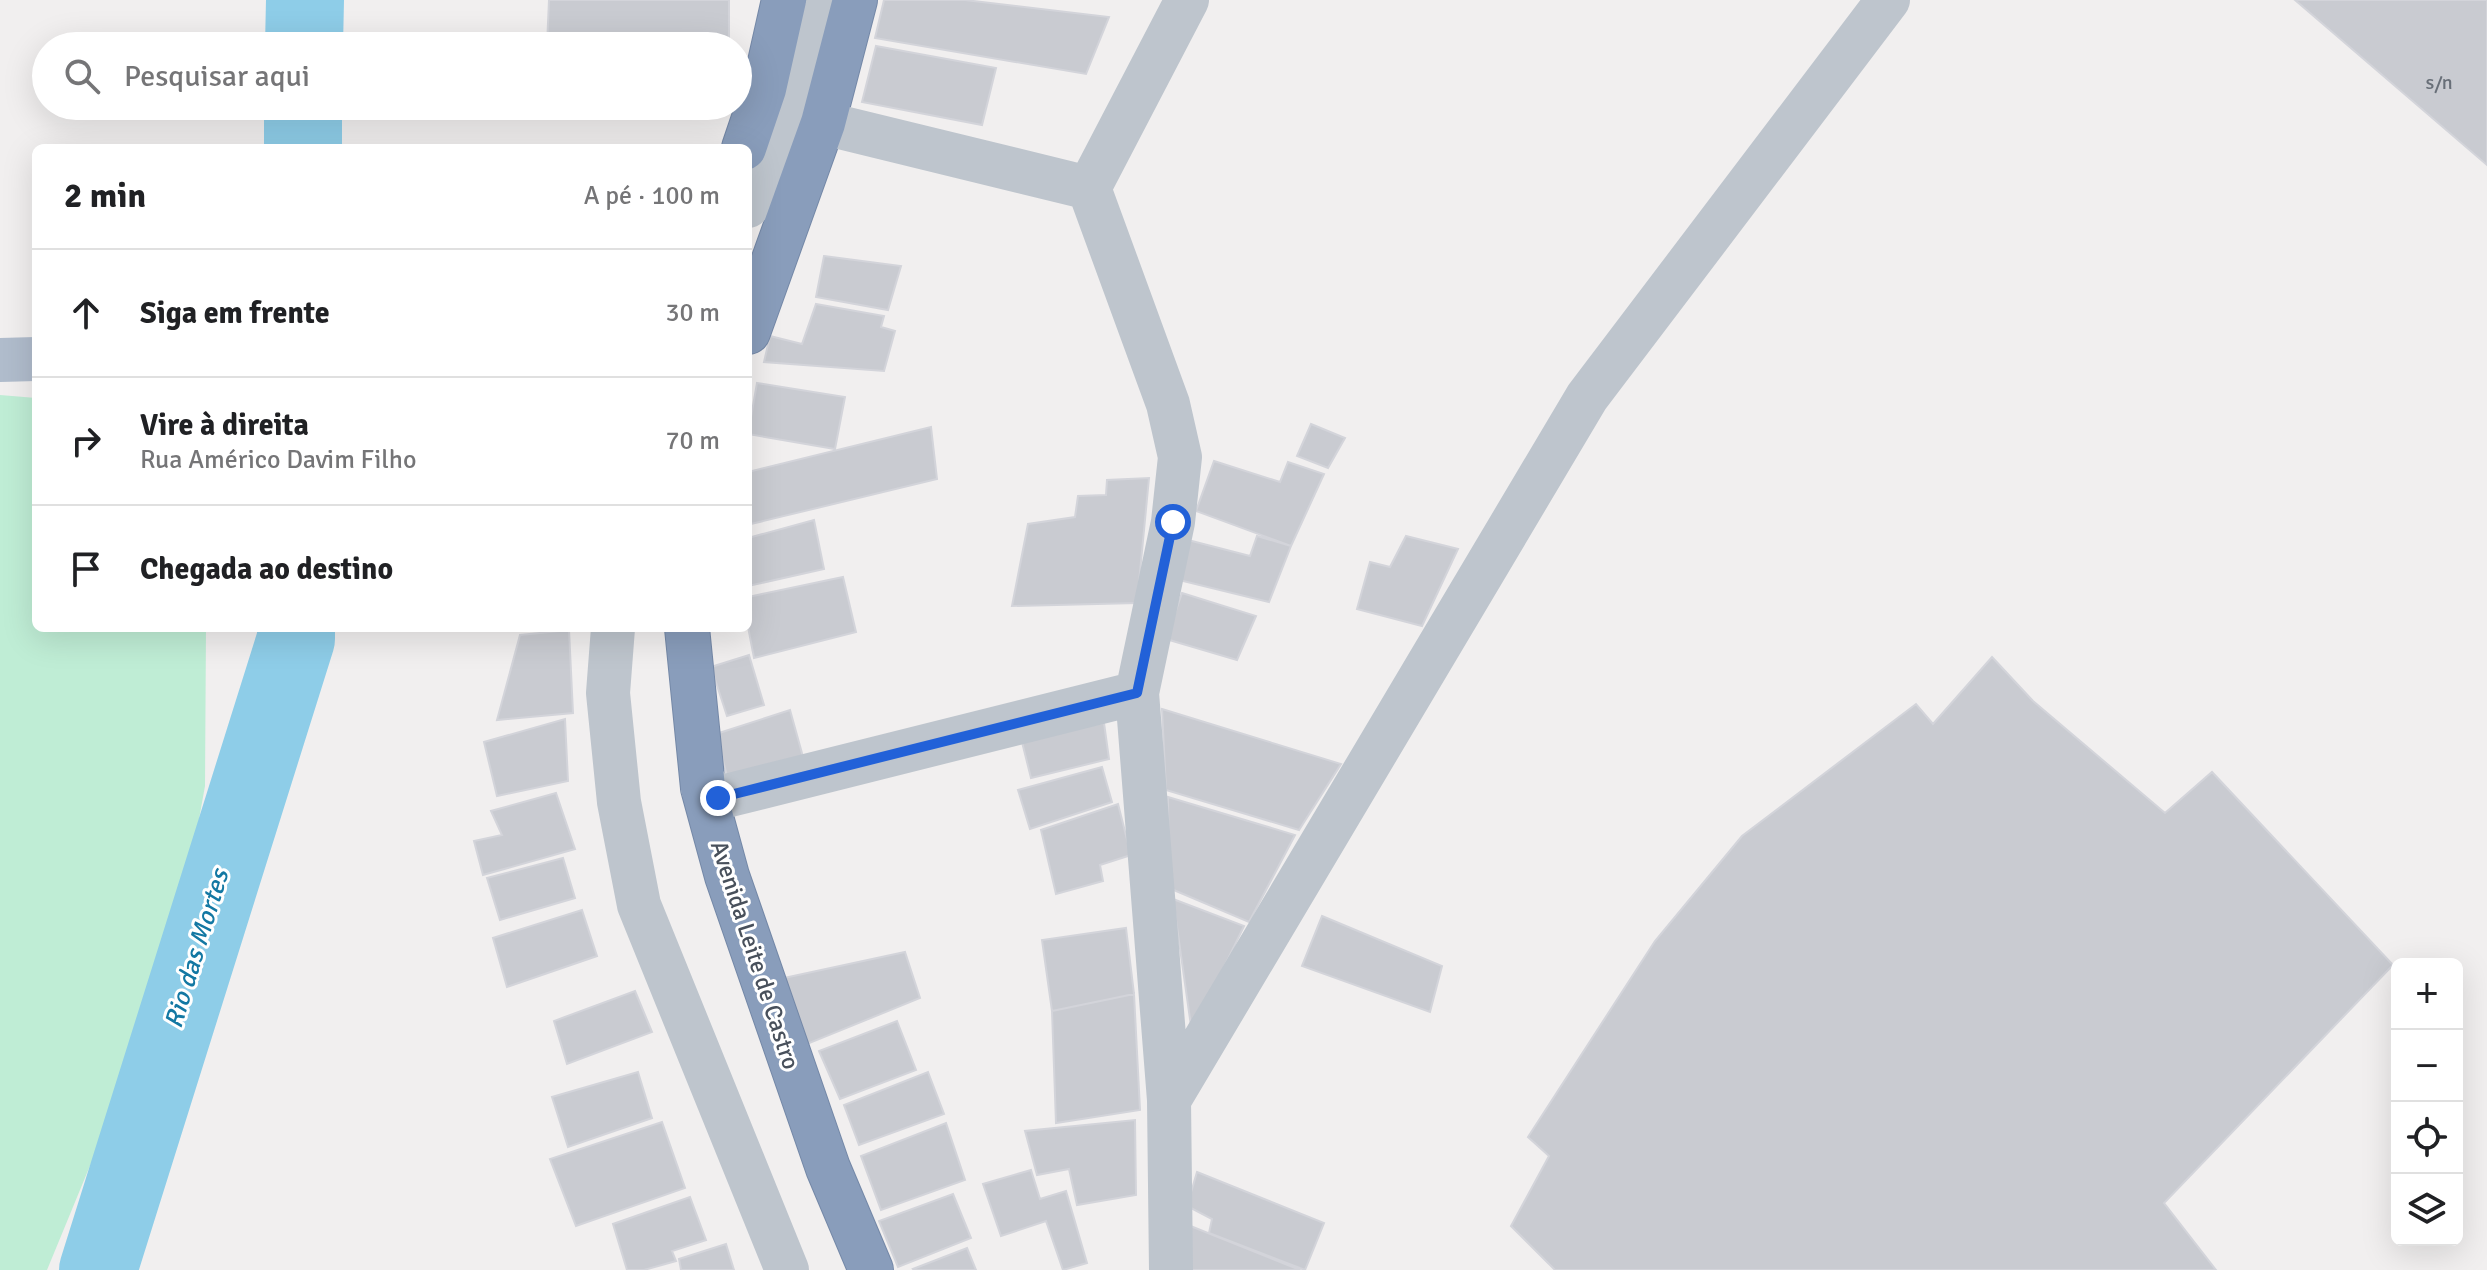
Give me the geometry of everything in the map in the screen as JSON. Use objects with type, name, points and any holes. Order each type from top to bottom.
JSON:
[{"type":"highway","points":[[745,144],[764,89],[784,0]]},
{"type":"highway","points":[[752,321],[823,123],[855,0]]},
{"type":"highway","name":"Avenida Leite de Castro","points":[[687,632],[703,788],[762,985],[828,1168],[871,1270]]},
{"type":"main road","points":[[0,360],[32,359]]},
{"type":"street","points":[[752,196],[830,0]]},
{"type":"street","points":[[1171,1270],[1169,1100],[1137,693],[1173,522],[1180,457],[1168,404],[1089,188],[1187,0]]},
{"type":"street","points":[[1169,1100],[1587,397],[1888,0]]},
{"type":"street","points":[[823,123],[1089,188]]},
{"type":"street","points":[[613,632],[608,693],[619,802],[639,905],[787,1270]]},
{"type":"street","points":[[703,788],[708,787],[718,798],[1137,693]]},
{"type":"green space","points":[[0,395],[32,398],[32,632],[206,632],[205,786],[179,930],[141,1042],[47,1270],[0,1270]]},
{"type":"building","points":[[549,0],[729,0],[729,32],[548,32]]},
{"type":"building","points":[[884,0],[965,0],[1109,17],[1086,74],[875,38]]},
{"type":"building","points":[[2295,0],[2487,0],[2487,165]]},
{"type":"building","points":[[876,46],[996,68],[982,125],[862,102]]},
{"type":"building","points":[[824,256],[901,266],[888,310],[816,297]]},
{"type":"building","points":[[816,304],[884,316],[881,327],[895,331],[884,371],[764,362],[770,336],[802,344]]},
{"type":"building","points":[[757,383],[845,397],[835,449],[752,435]]},
{"type":"building","points":[[1311,424],[1345,438],[1328,468],[1297,456]]},
{"type":"building","points":[[931,427],[937,479],[752,524],[752,471]]},
{"type":"building","points":[[1214,461],[1280,482],[1288,462],[1324,474],[1291,546],[1196,511]]},
{"type":"building","points":[[1149,478],[1137,603],[1012,606],[1028,524],[1075,517],[1078,496],[1106,495],[1107,480]]},
{"type":"building","points":[[814,520],[824,569],[752,585],[752,537]]},
{"type":"building","points":[[1257,536],[1291,546],[1269,602],[1179,580],[1188,540],[1250,556]]},
{"type":"building","points":[[1406,536],[1458,549],[1422,626],[1357,609],[1370,562],[1390,567]]},
{"type":"building","points":[[843,577],[856,632],[754,658],[749,632],[752,632],[752,596]]},
{"type":"building","points":[[1182,593],[1256,616],[1237,660],[1166,639]]},
{"type":"building","points":[[569,632],[573,713],[497,720],[520,635]]},
{"type":"building","points":[[749,655],[764,705],[727,716],[711,667]]},
{"type":"building","points":[[1992,657],[2033,701],[2165,813],[2212,772],[2391,963],[2391,967],[2164,1203],[2216,1270],[1555,1270],[1511,1226],[1549,1156],[1528,1137],[1655,941],[1742,836],[1916,704],[1933,724]]},
{"type":"building","points":[[1162,709],[1341,764],[1299,830],[1166,790]]},
{"type":"building","points":[[790,710],[805,764],[730,787],[716,734]]},
{"type":"building","points":[[565,719],[568,781],[497,796],[484,742]]},
{"type":"building","points":[[1104,723],[1109,759],[1031,778],[1021,738]]},
{"type":"building","points":[[1102,767],[1112,802],[1030,829],[1018,790]]},
{"type":"building","points":[[556,793],[575,849],[483,875],[474,841],[502,835],[491,811]]},
{"type":"building","points":[[1168,797],[1295,835],[1249,922],[1169,888]]},
{"type":"building","points":[[1118,804],[1131,855],[1100,865],[1103,881],[1056,894],[1041,830]]},
{"type":"building","points":[[563,858],[575,898],[500,920],[487,878]]},
{"type":"building","points":[[1173,899],[1244,926],[1192,1033]]},
{"type":"building","points":[[582,910],[597,956],[507,987],[493,938]]},
{"type":"building","points":[[1322,916],[1442,966],[1430,1012],[1302,966]]},
{"type":"building","points":[[1126,928],[1134,994],[1052,1011],[1042,940]]},
{"type":"building","points":[[905,952],[920,998],[807,1044],[784,978]]},
{"type":"building","points":[[635,991],[652,1032],[567,1064],[554,1021]]},
{"type":"building","points":[[1134,994],[1140,1110],[1056,1123],[1052,1011]]},
{"type":"building","points":[[897,1021],[916,1070],[840,1099],[819,1051]]},
{"type":"building","points":[[638,1072],[652,1118],[568,1147],[552,1097]]},
{"type":"building","points":[[928,1072],[944,1114],[859,1145],[844,1105]]},
{"type":"building","points":[[1135,1120],[1136,1195],[1077,1205],[1069,1169],[1037,1175],[1025,1131]]},
{"type":"building","points":[[662,1122],[685,1188],[576,1226],[550,1159]]},
{"type":"building","points":[[946,1123],[965,1180],[881,1210],[861,1156]]},
{"type":"building","points":[[1031,1170],[1040,1199],[1066,1191],[1087,1263],[1063,1270],[1046,1221],[1001,1236],[983,1184]]},
{"type":"building","points":[[1197,1172],[1324,1223],[1305,1270],[1209,1233],[1212,1219],[1187,1206]]},
{"type":"building","points":[[953,1194],[971,1238],[898,1267],[879,1221]]},
{"type":"building","points":[[690,1197],[706,1240],[672,1251],[676,1261],[644,1270],[627,1270],[613,1224]]},
{"type":"building","points":[[1188,1225],[1300,1270],[1187,1270]]},
{"type":"building","points":[[726,1244],[734,1270],[681,1270],[679,1259]]},
{"type":"building","points":[[967,1248],[976,1270],[913,1269]]},
{"type":"waterway","name":"Rio das Mortes","points":[[304,32],[305,0]]},
{"type":"waterway","name":"Rio das Mortes","points":[[303,120],[303,144]]},
{"type":"waterway","name":"Rio das Mortes","points":[[98,1270],[296,632]]},
{"type":"route","points":[[718,798],[1137,693],[1173,522]]}]
